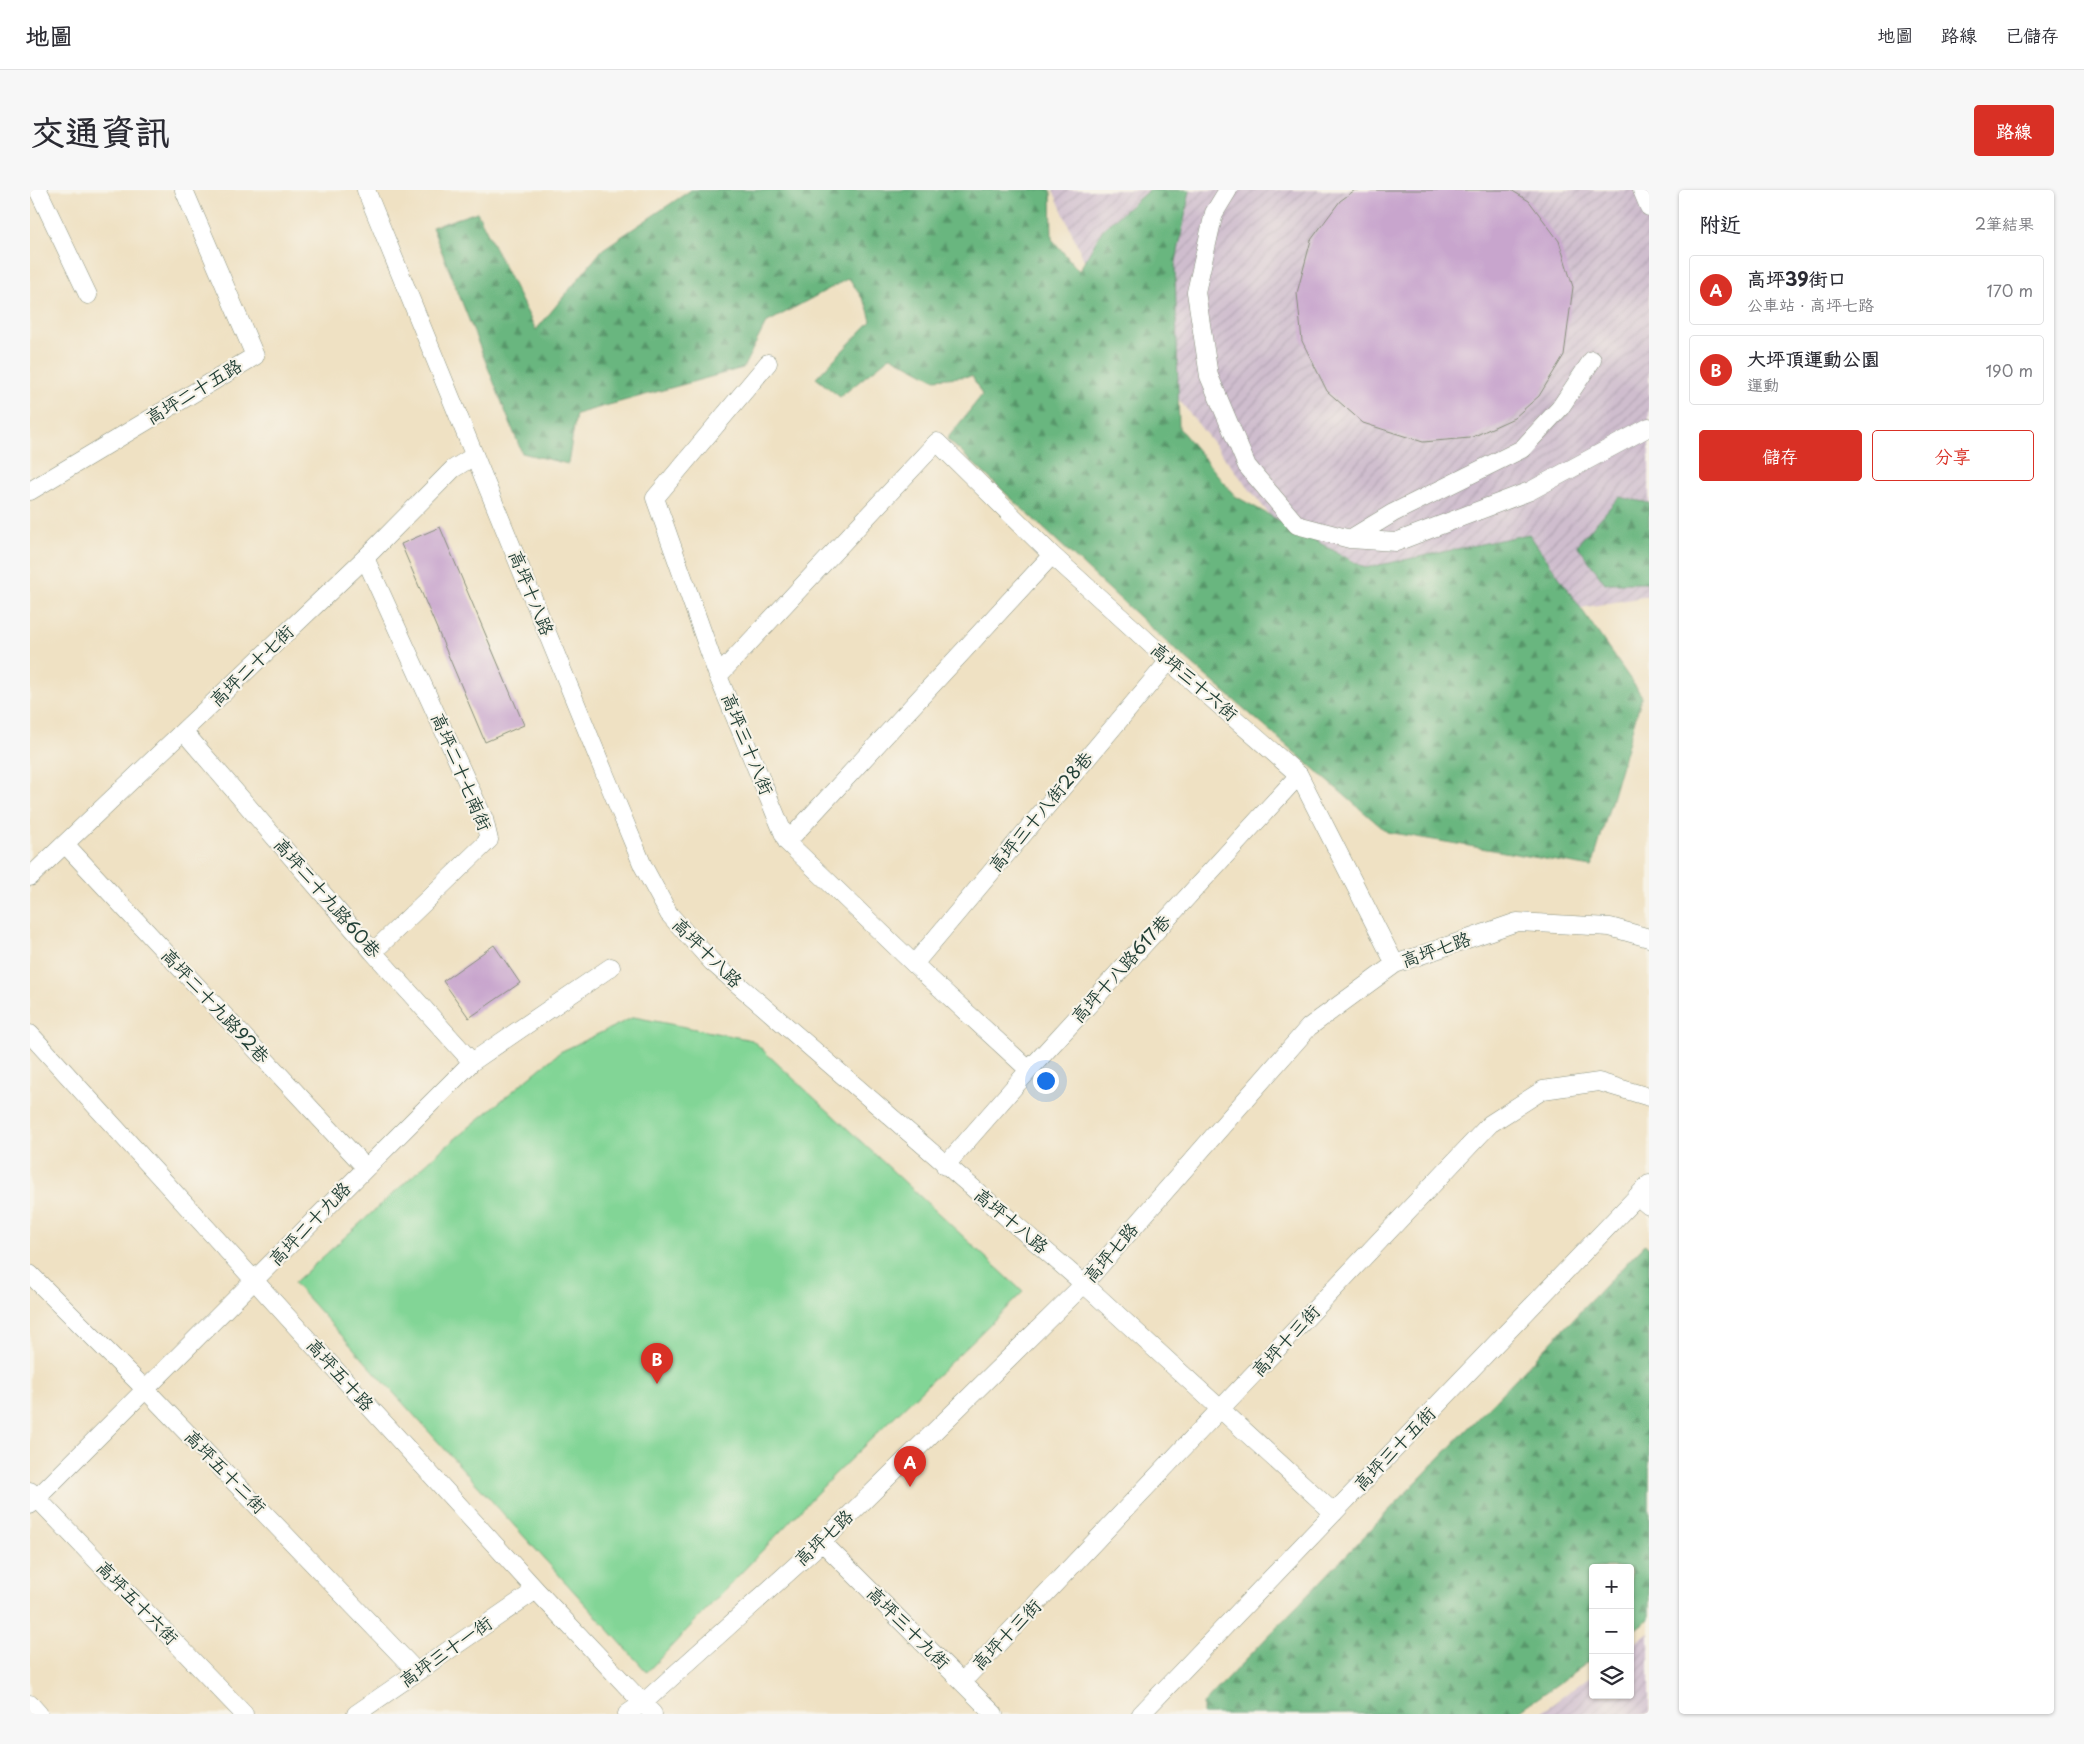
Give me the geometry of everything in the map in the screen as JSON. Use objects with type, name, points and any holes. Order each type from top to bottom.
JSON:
[{"type":"street","points":[[38,190],[88,295]]},
{"type":"street","name":"高坪二十五路","points":[[30,491],[255,356],[184,190]]},
{"type":"street","name":"高坪十八路","points":[[366,190],[644,866],[669,914],[712,962],[945,1166],[1084,1284],[1334,1513]]},
{"type":"street","points":[[1228,190],[1214,213],[1196,292],[1209,376],[1247,466],[1297,525],[1350,539],[1396,542],[1530,491],[1649,427]]},
{"type":"street","points":[[1642,190],[1649,207]]},
{"type":"street","points":[[1350,539],[1393,513],[1522,449],[1560,408],[1592,360]]},
{"type":"street","name":"高坪三十八街","points":[[768,364],[655,498],[718,676],[787,842],[914,964],[1029,1070]]},
{"type":"street","name":"高坪三十六街","points":[[718,676],[938,442],[1052,555],[1299,775],[1395,964]]},
{"type":"street","name":"高坪二十七街","points":[[30,877],[365,558],[453,469],[474,456]]},
{"type":"street","points":[[787,842],[1052,555]]},
{"type":"street","name":"高坪二十七南街","points":[[365,558],[484,819],[489,840],[373,952]]},
{"type":"street","name":"高坪三十八街28巷","points":[[914,964],[1169,661]]},
{"type":"street","name":"高坪二十九路60巷","points":[[184,732],[373,952],[472,1062]]},
{"type":"street","name":"高坪十八路617巷","points":[[945,1166],[1029,1070],[1299,775]]},
{"type":"street","name":"高坪二十九路92巷","points":[[65,844],[365,1167]]},
{"type":"street","name":"高坪七路","points":[[627,1714],[648,1709],[822,1542],[1084,1284],[1310,1027],[1395,964],[1517,922],[1610,927],[1649,938]]},
{"type":"street","name":"高坪二十九路","points":[[32,1498],[146,1390],[365,1167],[472,1062],[610,967]]},
{"type":"street","name":"高坪五十路","points":[[30,1034],[536,1590],[648,1709]]},
{"type":"street","name":"高坪十三街","points":[[962,1682],[1221,1411],[1490,1124],[1543,1090],[1599,1082],[1649,1097]]},
{"type":"street","name":"高坪三十五街","points":[[1142,1714],[1334,1513],[1645,1195]]},
{"type":"street","name":"高坪五十二街","points":[[30,1274],[146,1390],[417,1672]]},
{"type":"street","name":"高坪五十六街","points":[[32,1498],[244,1714]]},
{"type":"street","name":"高坪三十九街","points":[[822,1542],[994,1714]]},
{"type":"street","name":"高坪三十一街","points":[[356,1714],[536,1590]]},
{"type":"street","points":[[30,1704],[39,1714]]},
{"type":"shaded area","points":[[1053,190],[1649,190],[1649,596],[1372,645],[1103,303]]},
{"type":"shaded area","points":[[1649,1632],[1649,1714],[1539,1714],[1589,1677],[1589,1699],[1634,1699],[1634,1643]]},
{"type":"green space","points":[[691,190],[1051,190],[1052,239],[1079,271],[1103,229],[1149,190],[1190,190],[1175,267],[1179,428],[1235,496],[1365,568],[1529,534],[1642,696],[1592,867],[1387,832],[1162,638],[947,439],[982,395],[972,376],[934,379],[891,356],[840,397],[816,378],[871,321],[867,306],[849,278],[766,323],[743,368],[576,414],[568,464],[522,453],[432,227],[477,212],[536,330],[603,249]]},
{"type":"green space","points":[[1619,497],[1649,503],[1649,583],[1605,583],[1577,545]]},
{"type":"green space","points":[[634,1017],[752,1040],[1023,1292],[833,1476],[647,1672],[294,1283],[438,1153],[560,1052]]},
{"type":"green space","points":[[1645,1244],[1649,1248],[1649,1619],[1634,1630],[1634,1564],[1589,1564],[1589,1662],[1515,1714],[1203,1714],[1203,1704]]},
{"type":"building","points":[[1355,190],[1511,190],[1529,201],[1559,241],[1573,287],[1564,355],[1539,396],[1514,418],[1470,438],[1423,442],[1363,423],[1327,391],[1302,341],[1297,293],[1311,240],[1340,201]]},
{"type":"building","points":[[440,527],[524,725],[485,742],[401,544]]},
{"type":"building","points":[[494,945],[520,983],[469,1018],[443,981]]},
{"type":"place","name":"大坪頂運動公園","points":[[657,1384]]},
{"type":"place","name":"高坪39街口","points":[[910,1487]]}]
